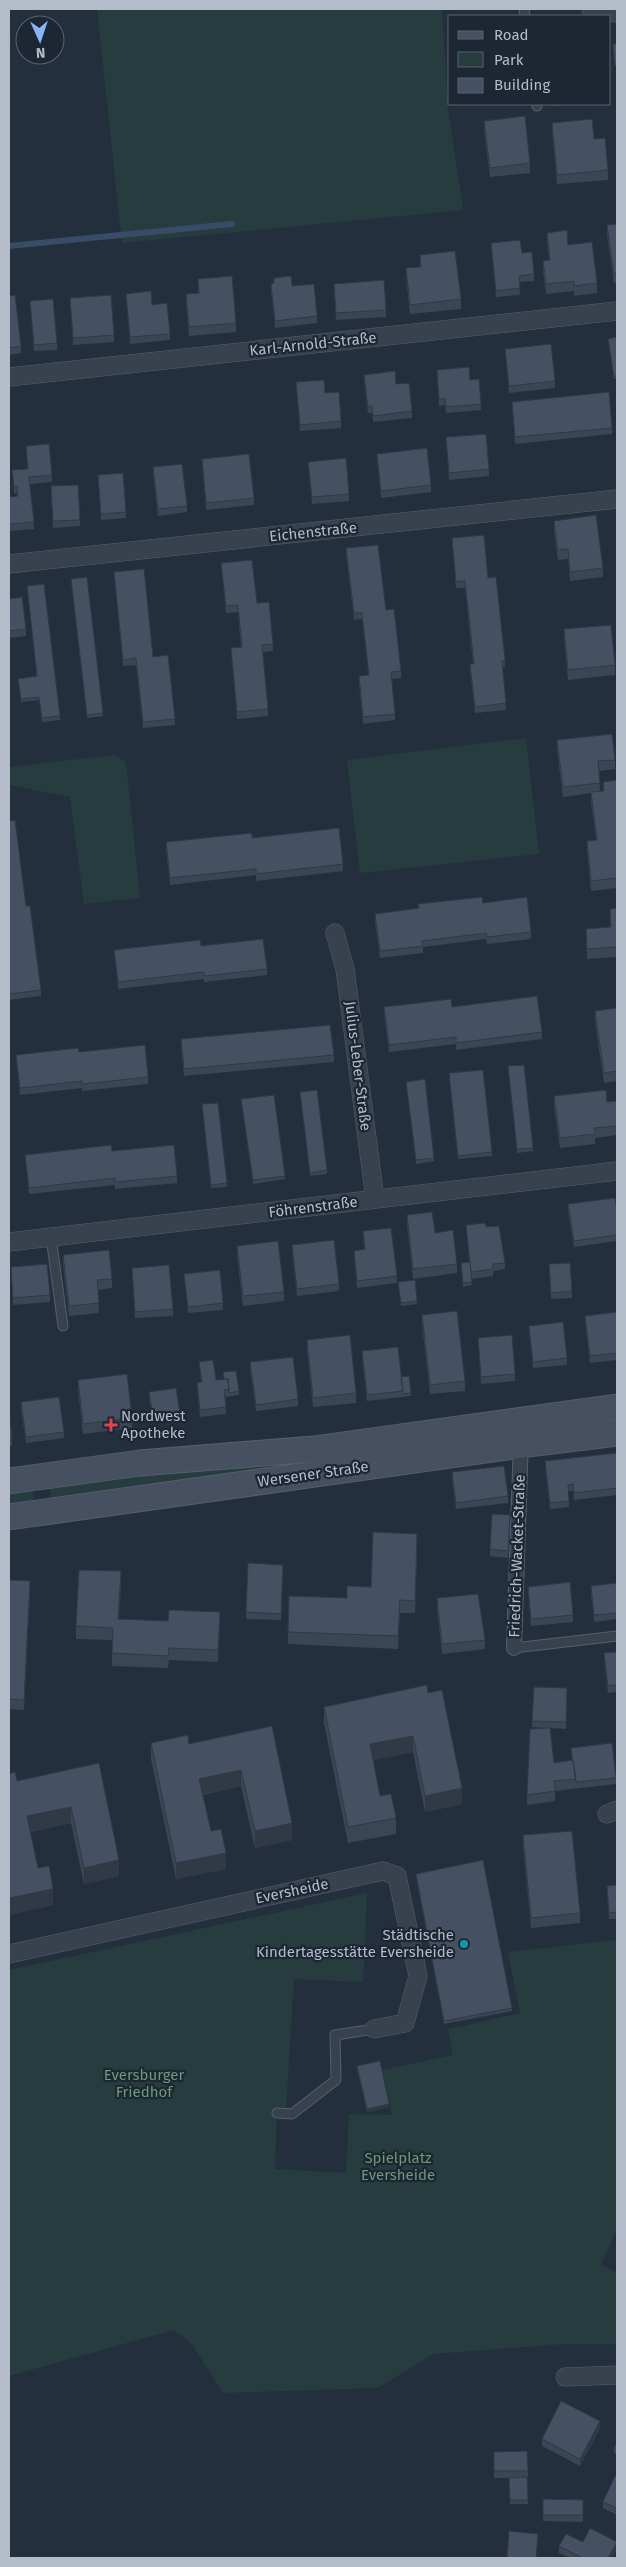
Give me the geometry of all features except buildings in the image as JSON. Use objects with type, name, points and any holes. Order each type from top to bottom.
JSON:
[{"type":"main road","name":"Wersener Straße","points":[[9,1482],[172,1459],[314,1448],[617,1407]]},
{"type":"main road","name":"Wersener Straße","points":[[9,1517],[617,1433]]},
{"type":"street","points":[[591,9],[617,13]]},
{"type":"street","name":"Karl-Arnold-Straße","points":[[9,377],[617,311]]},
{"type":"street","name":"Eichenstraße","points":[[9,564],[617,499]]},
{"type":"street","name":"Julius-Leber-Straße","points":[[336,933],[345,969],[375,1200]]},
{"type":"street","name":"Föhrenstraße","points":[[9,1242],[617,1171]]},
{"type":"street","name":"Friedrich-Wacket-Straße","points":[[514,1648],[521,1445],[520,1420]]},
{"type":"street","name":"Eversheide","points":[[9,1954],[382,1871],[397,1876],[418,1976],[405,2022],[374,2029]]},
{"type":"street","points":[[565,2377],[617,2375]]},
{"type":"lane","points":[[51,1237],[63,1326]]},
{"type":"lane","name":"Friedrich-Wacket-Straße","points":[[514,1648],[617,1636]]},
{"type":"lane","points":[[277,2113],[292,2114],[336,2080],[335,2035],[374,2029]]},
{"type":"green space","points":[[97,9],[442,9],[448,108],[463,210],[122,243]]},
{"type":"green space","points":[[526,738],[539,854],[360,873],[347,760]]},
{"type":"green space","points":[[115,755],[126,762],[140,898],[84,904],[70,797],[9,785],[9,767]]},
{"type":"green space","points":[[475,1441],[51,1501],[49,1484]]},
{"type":"green space","points":[[32,1487],[34,1503],[9,1507],[9,1490]]},
{"type":"green space","points":[[367,1893],[363,1982],[294,1979],[286,2110],[277,2110],[275,2169],[346,2173],[349,2114],[392,2115],[382,2070],[453,2055],[448,2029],[520,2013],[508,1952],[617,1940],[617,2229],[601,2265],[617,2273],[617,2344],[564,2344],[433,2354],[378,2388],[223,2393],[192,2344],[174,2330],[9,2376],[9,1970]]},
{"type":"waterway","points":[[9,246],[232,224]]},
{"type":"place","name":"Nordwest Apotheke","points":[[111,1425]]},
{"type":"place","name":"Städtische Kindertagesstätte Eversheide","points":[[464,1944]]},
{"type":"park label","name":"Eversburger Friedhof","points":[[144,2084]]},
{"type":"park label","name":"Spielplatz Eversheide","points":[[398,2166]]}]
